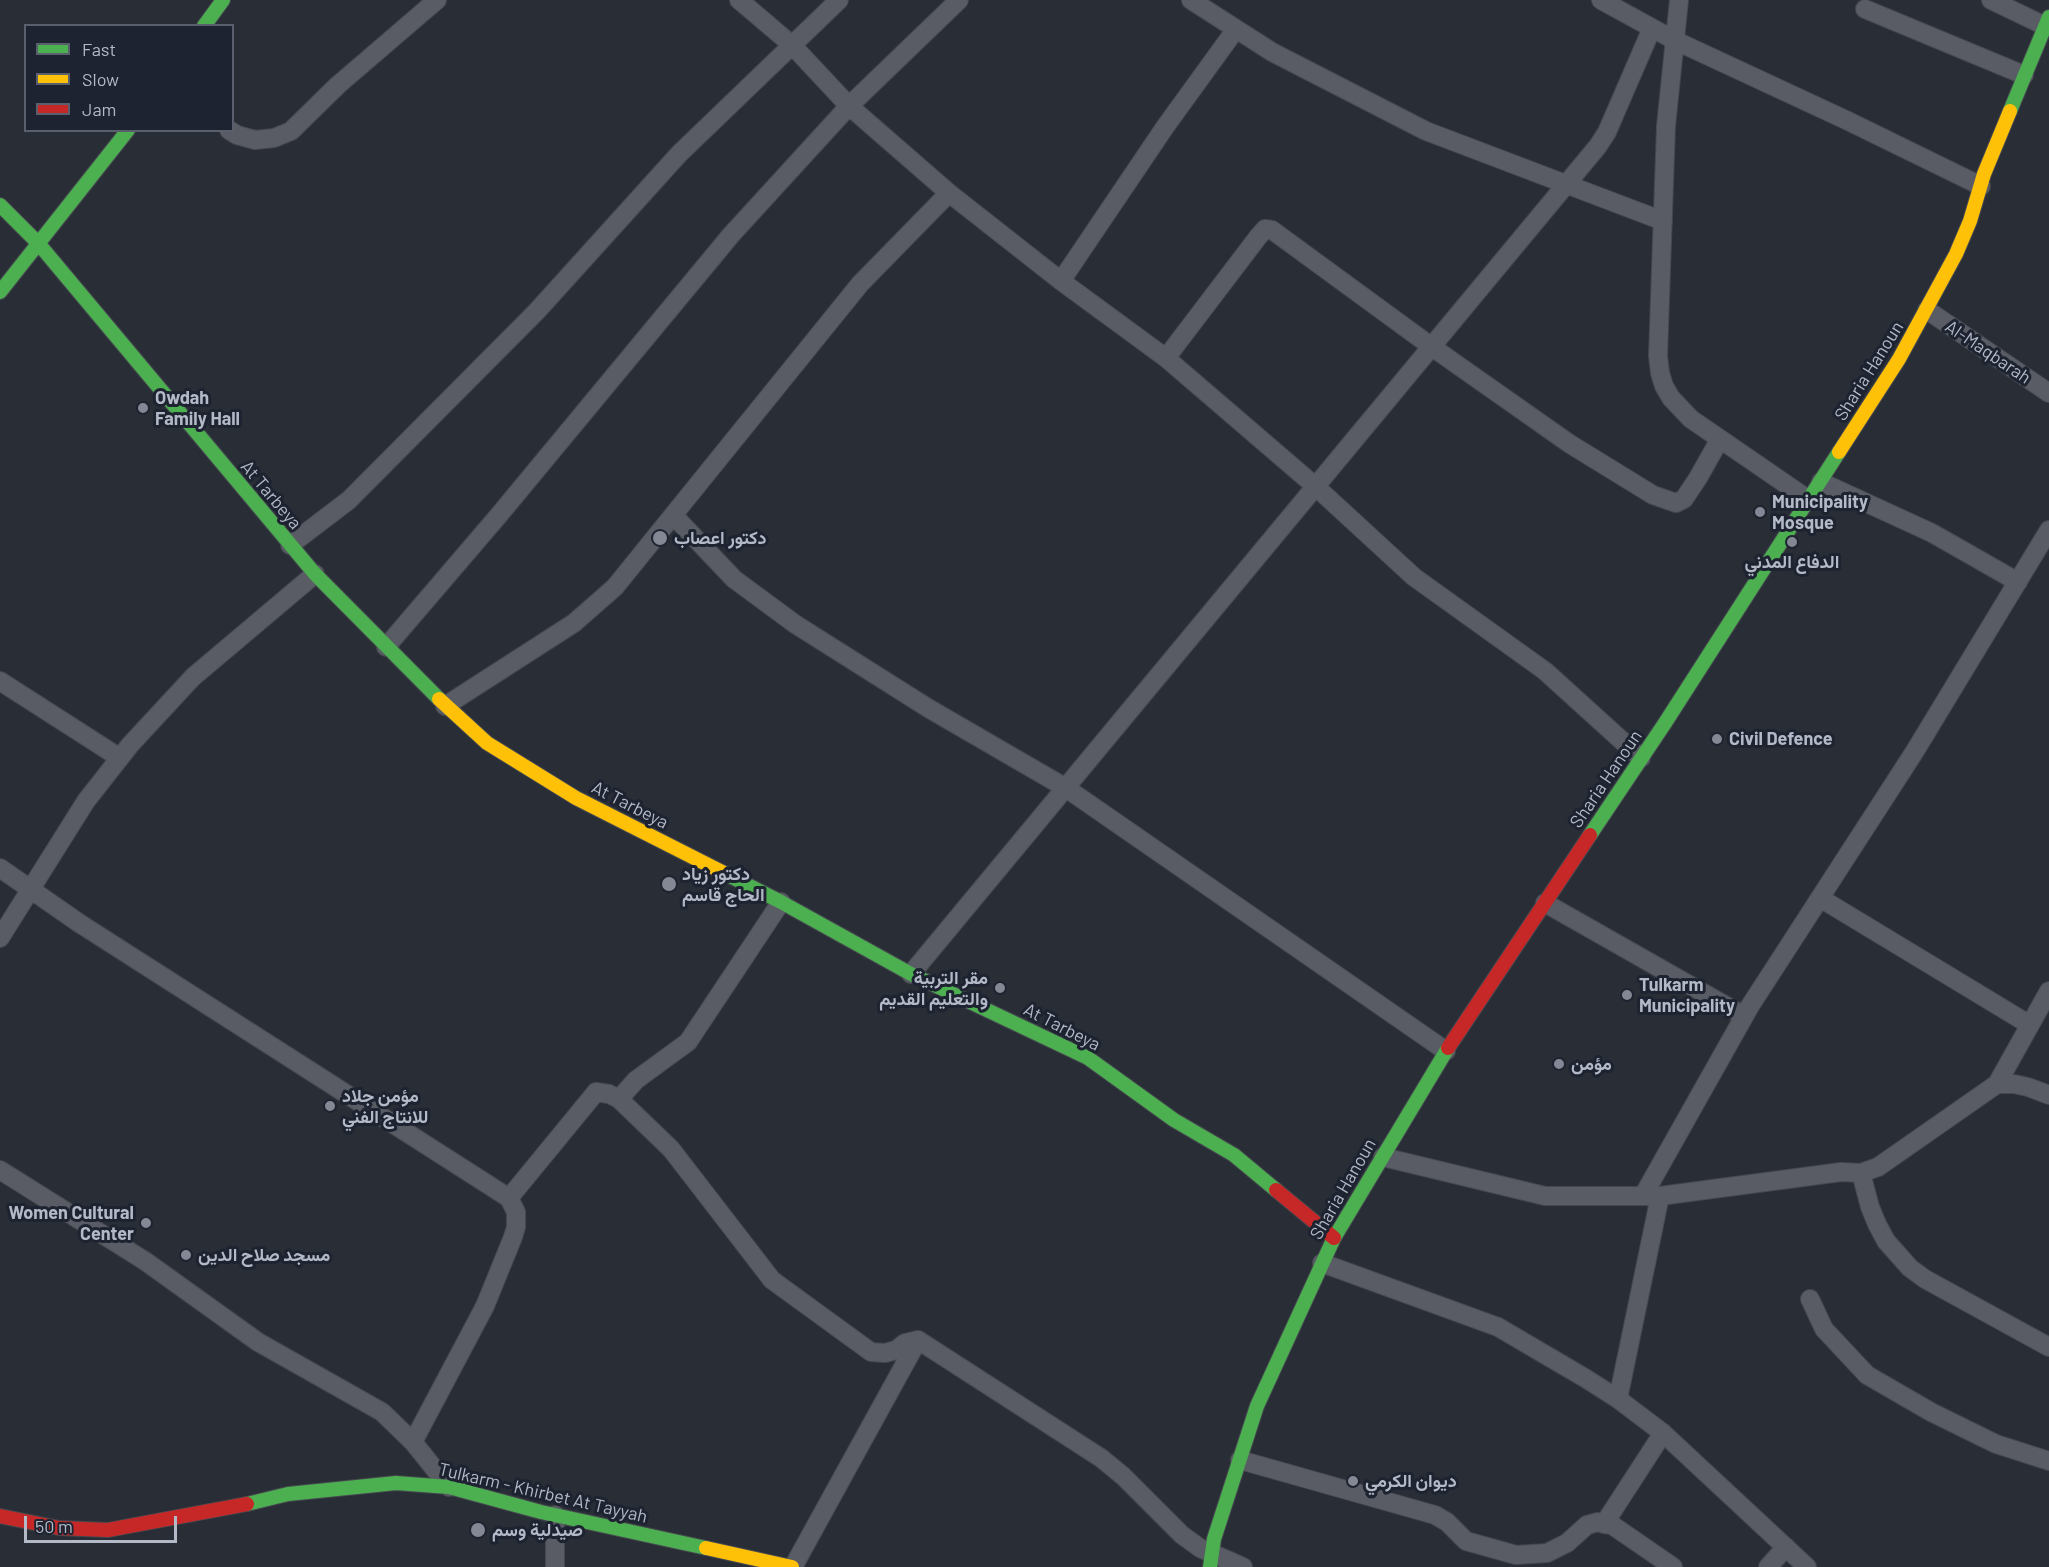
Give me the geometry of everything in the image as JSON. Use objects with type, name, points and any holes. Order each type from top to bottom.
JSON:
[{"type":"street","points":[[205,24],[223,0]]},
{"type":"street","points":[[232,132],[246,139],[265,140],[291,130],[338,85],[437,0]]},
{"type":"street","points":[[739,0],[792,45],[849,106],[949,193],[1061,281],[1166,358],[1315,486],[1414,577],[1545,671],[1641,758]]},
{"type":"street","points":[[290,545],[349,500],[537,311],[679,154],[839,0]]},
{"type":"street","points":[[386,647],[499,515],[731,235],[849,106],[959,0]]},
{"type":"street","points":[[1191,0],[1272,52],[1426,131],[1663,221]]},
{"type":"street","points":[[1601,0],[1674,40],[1981,186]]},
{"type":"street","points":[[1679,0],[1666,126],[1658,356],[1660,373],[1664,386],[1680,409],[1809,500]]},
{"type":"street","points":[[1991,0],[2047,21]]},
{"type":"street","points":[[1865,9],[2024,75]]},
{"type":"street","name":"Sharia Hanoun","points":[[1211,1560],[1214,1539],[1257,1406],[1334,1238],[1446,1051],[1641,758],[1899,359],[1958,249],[1970,221],[1984,174],[2047,21]]},
{"type":"street","points":[[911,974],[1598,146],[1652,28]]},
{"type":"street","points":[[1061,281],[1165,127],[1236,29]]},
{"type":"street","points":[[0,292],[126,132]]},
{"type":"street","points":[[445,706],[566,628],[595,606],[634,566],[860,284],[949,193]]},
{"type":"street","name":"At Tarbeya","points":[[0,205],[38,243],[315,574],[445,706],[487,743],[576,798],[781,902],[911,974],[1088,1058],[1173,1120],[1234,1155],[1334,1238]]},
{"type":"street","points":[[1166,358],[1265,229],[1272,230],[1570,444],[1653,495],[1676,503],[1684,499],[1720,439]]},
{"type":"street","name":"Al-Maqbarah","points":[[1927,310],[2049,393]]},
{"type":"street","points":[[1821,482],[1932,533],[2018,582]]},
{"type":"street","points":[[674,516],[734,579],[795,624],[928,708],[1066,788],[1446,1051]]},
{"type":"street","points":[[1618,1399],[1651,1196],[1744,1016],[1915,752],[2049,530]]},
{"type":"street","points":[[0,938],[86,801],[120,758],[193,677],[315,574]]},
{"type":"street","points":[[0,681],[120,758]]},
{"type":"street","points":[[0,868],[79,923],[509,1198],[516,1212],[513,1237],[485,1306],[413,1442]]},
{"type":"street","points":[[1820,898],[2030,1025]]},
{"type":"street","points":[[619,1099],[636,1080],[688,1042],[781,902]]},
{"type":"street","points":[[1545,903],[1744,1016]]},
{"type":"street","points":[[1383,1157],[1545,1196],[1651,1196],[1841,1172],[1861,1173],[1878,1167],[1997,1084],[2049,991]]},
{"type":"street","points":[[1997,1084],[2028,1087],[2049,1095]]},
{"type":"street","points":[[509,1198],[596,1092],[609,1094],[619,1099],[671,1149],[772,1280],[870,1352],[885,1353],[896,1350],[905,1343],[918,1340],[1101,1458],[1123,1476],[1165,1520],[1211,1560],[1243,1567]]},
{"type":"street","points":[[0,1170],[145,1261],[258,1342],[382,1412],[413,1442],[448,1487]]},
{"type":"street","points":[[1861,1173],[1876,1224],[1886,1240],[1910,1268],[1925,1279],[2049,1347]]},
{"type":"street","points":[[1322,1263],[1498,1327],[1618,1399],[1663,1433],[1807,1567]]},
{"type":"street","points":[[1810,1299],[1824,1329],[1867,1375],[1931,1412],[1996,1444],[2049,1461]]},
{"type":"street","points":[[792,1567],[918,1340]]},
{"type":"street","points":[[1604,1524],[1663,1433]]},
{"type":"street","points":[[1240,1460],[1435,1515],[1447,1522],[1466,1541],[1516,1555],[1547,1553],[1567,1543],[1587,1525],[1598,1522],[1612,1526],[1672,1567]]},
{"type":"street","name":"Tulkarm - Khirbet At Tayyah","points":[[0,1516],[59,1528],[108,1530],[221,1510],[288,1494],[396,1483],[448,1487],[555,1515],[792,1567]]},
{"type":"street","points":[[555,1515],[555,1567]]},
{"type":"street","points":[[1768,1567],[1786,1547]]},
{"type":"traffic: fast","points":[[205,24],[223,0]]},
{"type":"traffic: fast","points":[[2010,111],[2049,17]]},
{"type":"traffic: fast","points":[[0,292],[126,132]]},
{"type":"traffic: fast","points":[[0,205],[38,243],[315,574],[439,699]]},
{"type":"traffic: fast","points":[[1590,835],[1665,723],[1839,452]]},
{"type":"traffic: fast","points":[[728,875],[911,974],[1088,1058],[1174,1120],[1234,1155],[1276,1190]]},
{"type":"traffic: fast","points":[[1210,1567],[1214,1539],[1257,1406],[1334,1238],[1448,1048]]},
{"type":"traffic: fast","points":[[247,1504],[288,1494],[396,1483],[449,1487],[541,1512],[706,1548]]},
{"type":"traffic: slow","points":[[1839,452],[1899,359],[1956,254],[1970,221],[1984,174],[2010,111]]},
{"type":"traffic: slow","points":[[439,699],[487,743],[576,798],[728,875]]},
{"type":"traffic: slow","points":[[706,1548],[792,1567]]},
{"type":"traffic: jam","points":[[1448,1048],[1590,835]]},
{"type":"traffic: jam","points":[[1276,1190],[1334,1238]]},
{"type":"traffic: jam","points":[[0,1516],[59,1528],[108,1530],[247,1504]]},
{"type":"place","name":"Owdah Family Hall","points":[[143,408]]},
{"type":"place","name":"Municipality Mosque","points":[[1760,512]]},
{"type":"place","name":"دكتور اعصاب","points":[[660,538]]},
{"type":"place","name":"الدفاع المدني","points":[[1792,542]]},
{"type":"place","name":"Civil Defence","points":[[1717,739]]},
{"type":"place","name":"دكتور زياد الحاج قاسم","points":[[669,884]]},
{"type":"place","name":"مقر التربية والتعليم القديم","points":[[1000,988]]},
{"type":"place","name":"Tulkarm Municipality","points":[[1627,995]]},
{"type":"place","name":"مؤمن","points":[[1559,1064]]},
{"type":"place","name":"مؤمن جلاد للانتاج الفني","points":[[330,1106]]},
{"type":"place","name":"Women Cultural Center","points":[[146,1223]]},
{"type":"place","name":"مسجد صلاح الدين","points":[[186,1255]]},
{"type":"place","name":"ديوان الكرمي","points":[[1353,1481]]},
{"type":"place","name":"صيدلية وسم","points":[[478,1530]]}]
